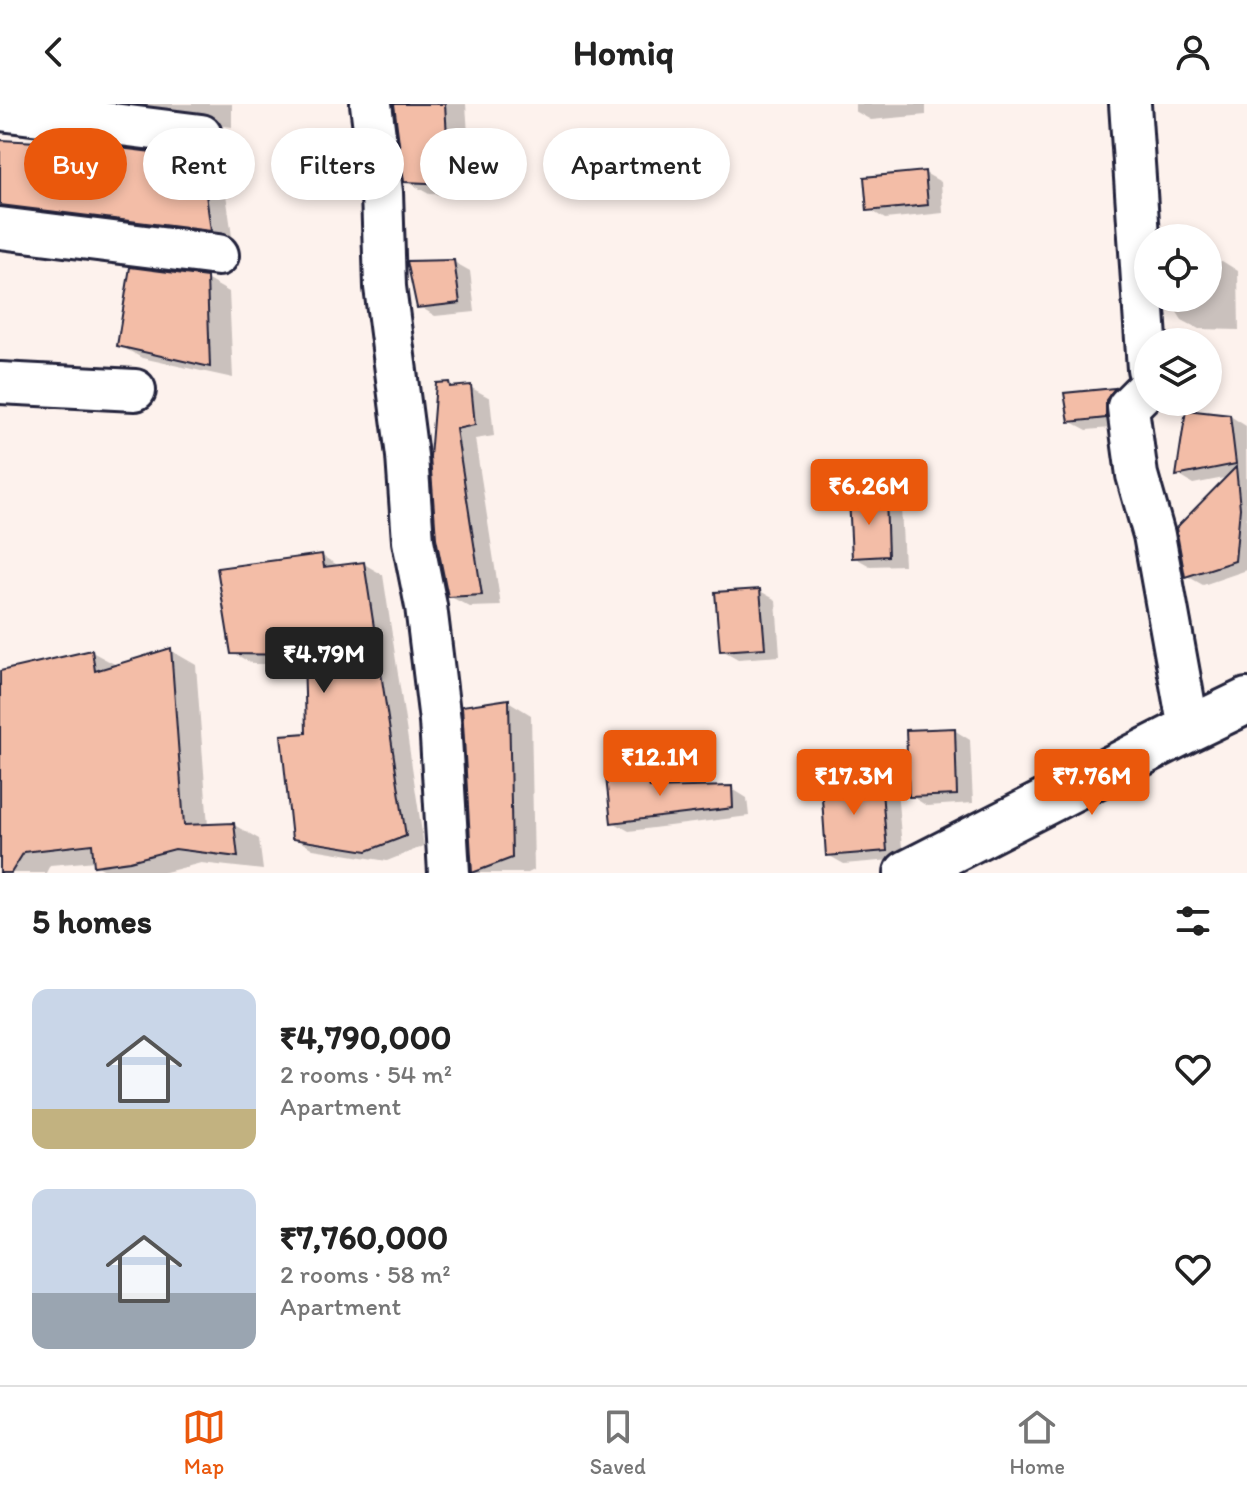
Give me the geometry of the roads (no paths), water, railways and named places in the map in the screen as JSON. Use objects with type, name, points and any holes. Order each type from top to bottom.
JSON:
[{"type":"street","points":[[371,104],[382,192],[385,287],[405,442],[413,541],[426,606],[440,721],[449,873]]},
{"type":"street","points":[[1130,104],[1145,328]]},
{"type":"street","points":[[0,110],[145,128]]},
{"type":"street","points":[[0,228],[218,255]]},
{"type":"street","points":[[0,383],[135,390]]},
{"type":"street","points":[[1134,401],[1128,407],[1137,475],[1154,535],[1189,729]]},
{"type":"street","points":[[907,873],[1247,701]]}]
